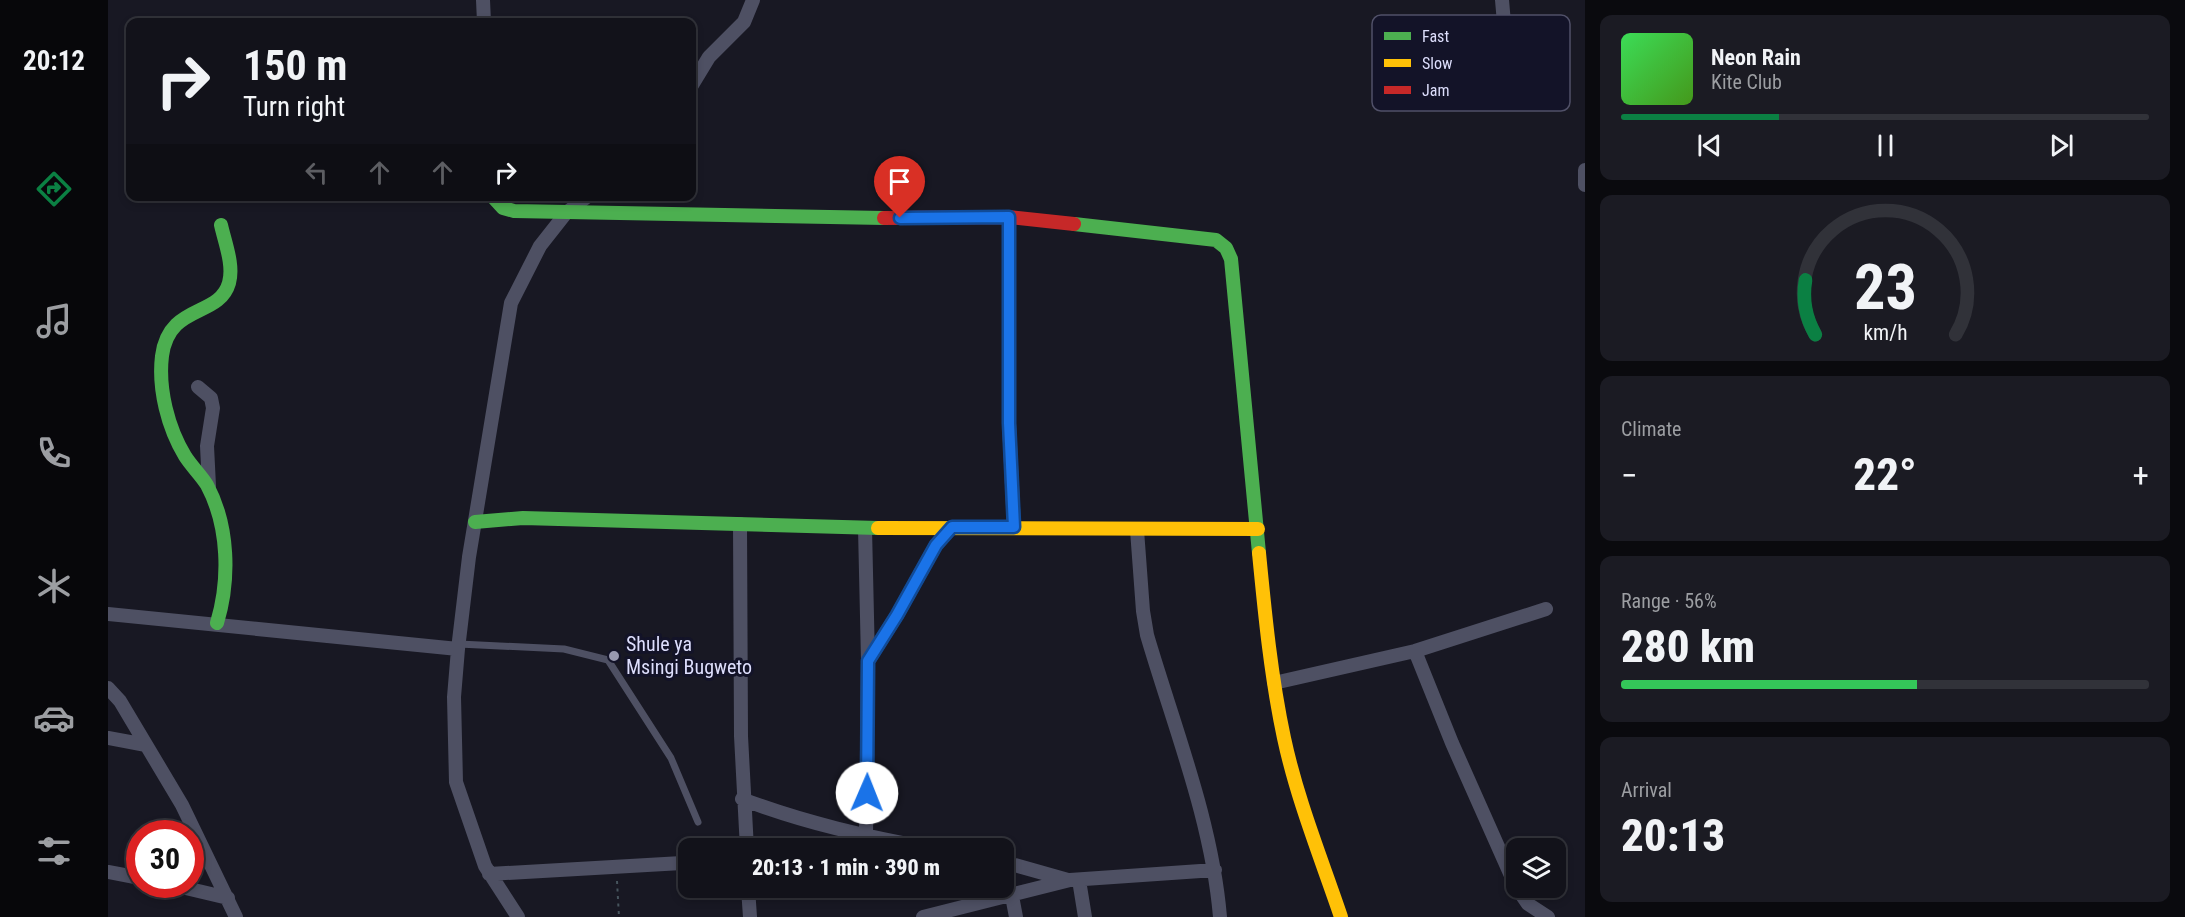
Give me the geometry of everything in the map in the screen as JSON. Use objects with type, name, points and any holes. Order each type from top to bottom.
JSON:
[{"type":"street","points":[[483,0],[484,18]]},
{"type":"street","points":[[696,78],[709,57],[744,21],[753,0]]},
{"type":"street","points":[[1502,0],[1503,15]]},
{"type":"street","points":[[1585,170],[1585,185]]},
{"type":"street","points":[[497,201],[503,208],[514,211],[567,213],[814,218],[1009,217],[1216,240],[1230,251],[1264,610],[1275,683],[1297,789],[1341,917]]},
{"type":"street","points":[[518,917],[489,874],[456,782],[454,697],[475,522],[511,303],[540,246],[567,213],[582,201]]},
{"type":"street","points":[[1009,217],[1009,423],[1014,527]]},
{"type":"street","points":[[209,488],[183,453],[175,433],[164,391],[161,356],[164,338],[169,329],[188,313],[216,303],[227,291],[230,261],[221,225]]},
{"type":"street","points":[[198,387],[211,398],[213,408],[207,446],[209,488],[228,561],[225,597],[217,622]]},
{"type":"street","points":[[475,522],[524,518],[865,528],[1258,529]]},
{"type":"street","points":[[740,524],[742,799],[746,838]]},
{"type":"street","points":[[868,661],[936,545],[952,527]]},
{"type":"street","points":[[865,528],[868,661],[866,837]]},
{"type":"street","points":[[1137,530],[1147,635],[1215,870],[1220,917]]},
{"type":"street","points":[[1275,683],[1415,651],[1546,609]]},
{"type":"street","points":[[108,614],[217,622],[459,646]]},
{"type":"street","points":[[1415,651],[1452,743],[1506,863]]},
{"type":"street","points":[[108,688],[120,701],[183,805],[236,917]]},
{"type":"street","points":[[108,738],[146,745]]},
{"type":"street","points":[[742,799],[795,819],[872,838]]},
{"type":"street","points":[[489,874],[678,863]]},
{"type":"street","points":[[1014,865],[1074,880]]},
{"type":"street","points":[[1014,895],[1074,880],[1215,870]]},
{"type":"street","points":[[108,872],[126,875]]},
{"type":"street","points":[[1074,880],[1084,917]]},
{"type":"street","points":[[204,892],[228,898]]},
{"type":"street","points":[[749,898],[750,917]]},
{"type":"street","points":[[923,917],[1004,898]]},
{"type":"street","points":[[1012,898],[1016,917]]},
{"type":"street","points":[[1524,898],[1528,904],[1548,917]]},
{"type":"lane","points":[[459,646],[564,648],[608,660],[671,758],[698,822]]},
{"type":"path","points":[[616,868],[620,917]]},
{"type":"traffic: fast","points":[[497,201],[503,208],[514,211],[884,218]]},
{"type":"traffic: fast","points":[[1074,224],[1216,240],[1226,248],[1231,259],[1259,553]]},
{"type":"traffic: fast","points":[[217,623],[225,571],[220,518],[207,485],[185,456],[169,421],[163,395],[161,369],[166,339],[174,327],[215,302],[224,294],[229,283],[230,261],[221,225]]},
{"type":"traffic: fast","points":[[475,522],[523,518],[878,528]]},
{"type":"traffic: slow","points":[[878,528],[1258,529]]},
{"type":"traffic: slow","points":[[1259,553],[1272,669],[1289,761],[1302,806],[1341,917]]},
{"type":"traffic: jam","points":[[884,218],[1009,217],[1074,224]]},
{"type":"place","name":"Shule ya Msingi Bugweto","points":[[614,656]]},
{"type":"route","points":[[867,793],[868,661],[936,545],[952,527],[1014,527],[1009,423],[1009,217],[900,218]]}]
